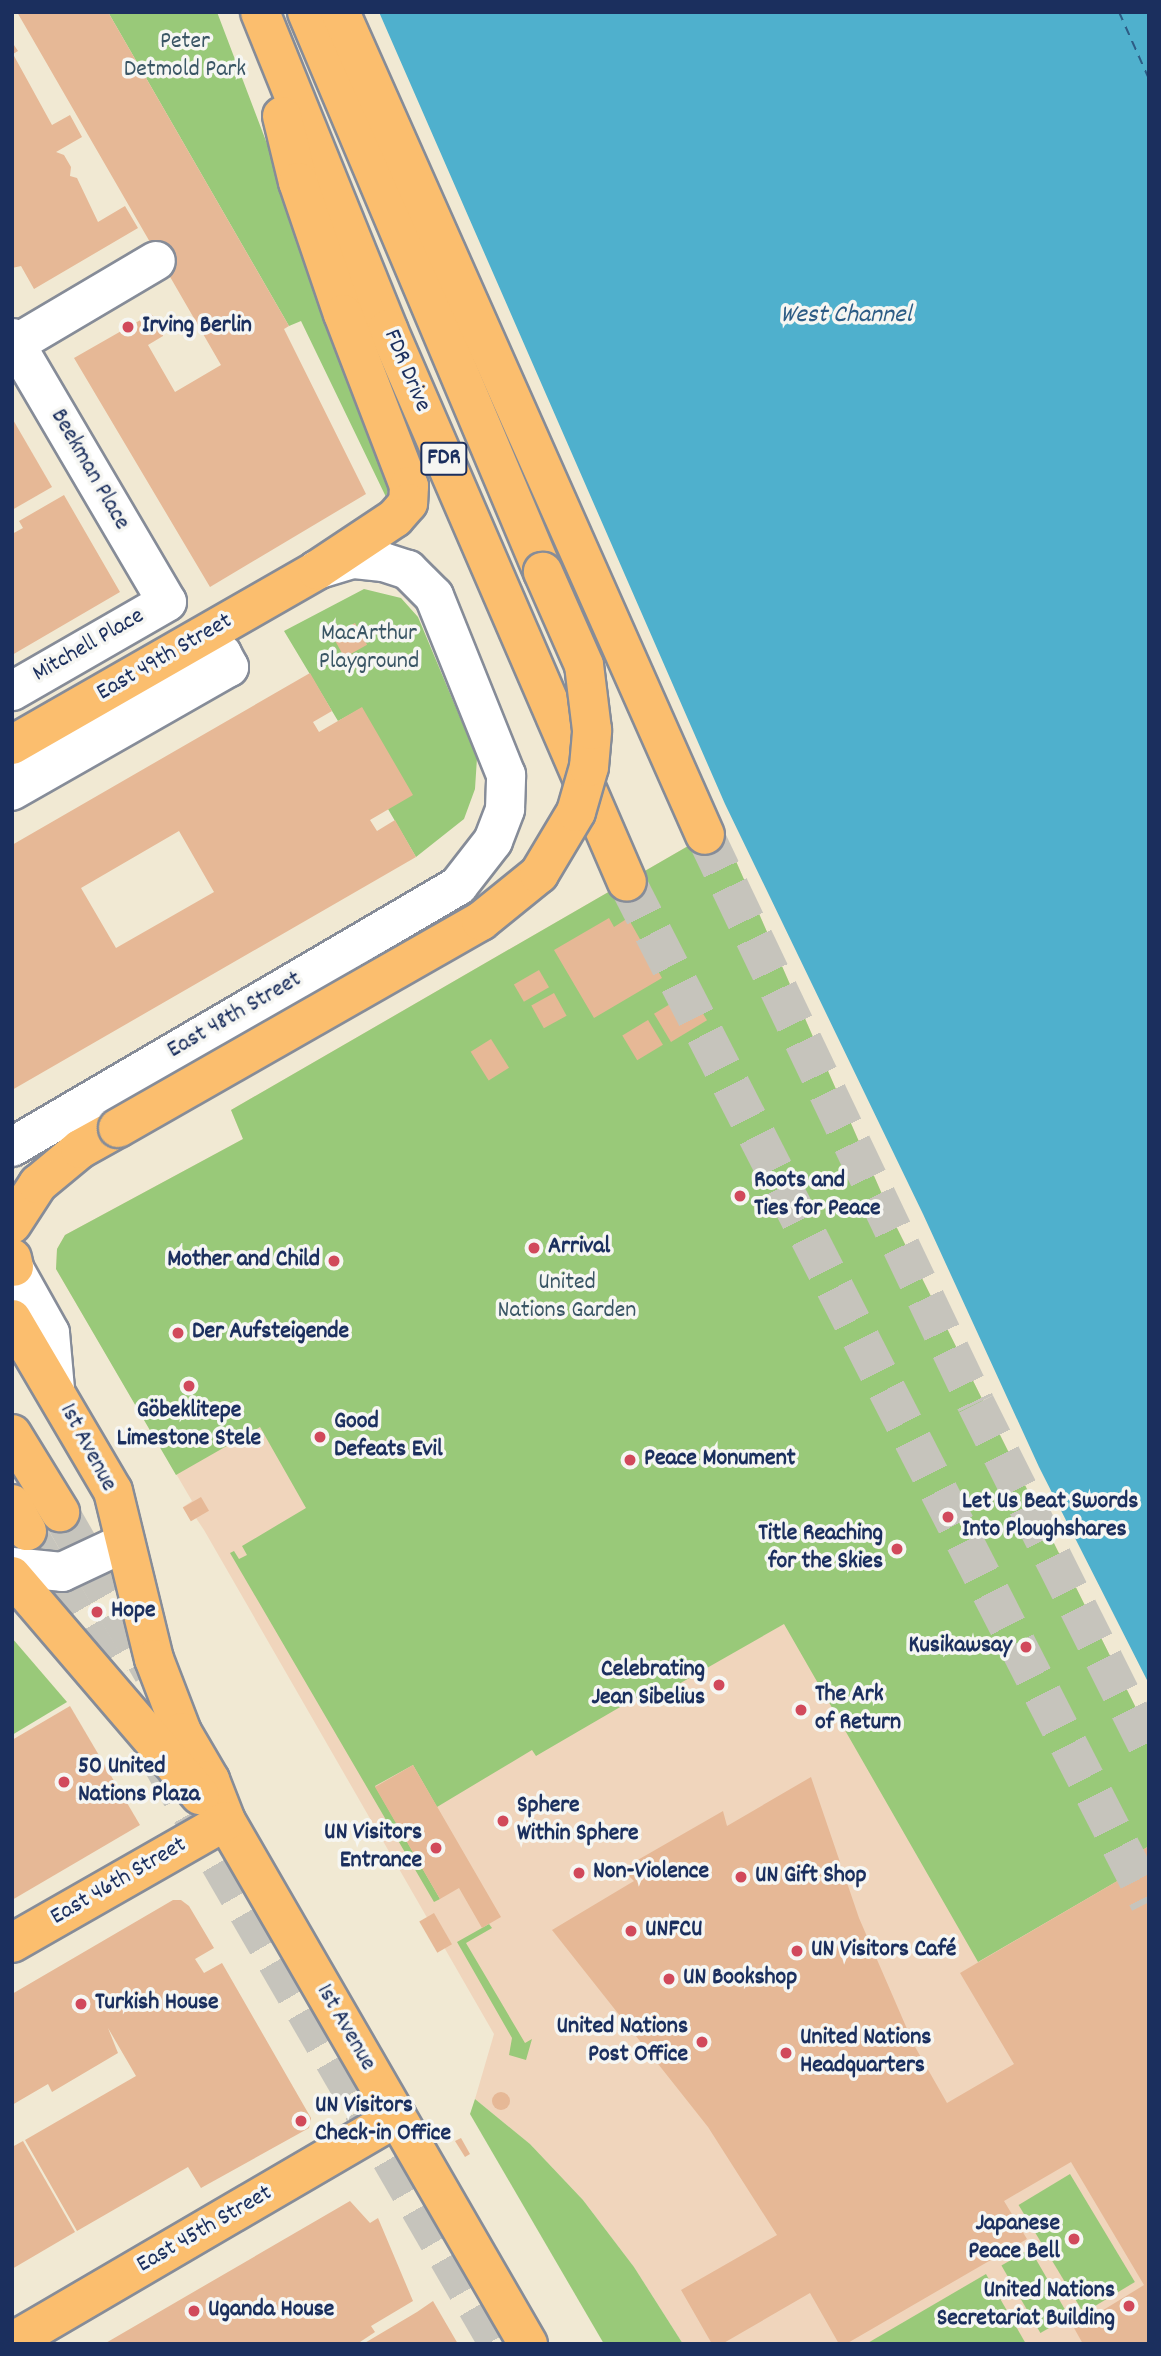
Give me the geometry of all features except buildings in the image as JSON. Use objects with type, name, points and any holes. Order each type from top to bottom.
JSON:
[{"type":"main road","points":[[12,1224],[38,1184],[80,1149],[481,921],[526,888],[550,861],[583,791],[592,730],[584,665],[307,12]]},
{"type":"main road","points":[[340,12],[705,835]]},
{"type":"main road","name":"East 49th Street","points":[[12,745],[317,570],[395,518],[408,503],[410,486],[355,349],[298,182],[284,129],[265,23]]},
{"type":"main road","name":"FDR Drive","points":[[265,23],[388,330],[626,882]]},
{"type":"main road","name":"1st Avenue","points":[[12,1320],[113,1491],[145,1630],[167,1695],[226,1821],[528,2344]]},
{"type":"main road","points":[[12,1434],[33,1515]]},
{"type":"main road","name":"1st Avenue","points":[[12,1576],[126,1713],[226,1821]]},
{"type":"main road","name":"East 46th Street","points":[[12,1943],[226,1821]]},
{"type":"main road","name":"East 45th Street","points":[[12,2342],[397,2118]]},
{"type":"street","points":[[13,342],[156,261]]},
{"type":"street","name":"Beekman Place","points":[[13,342],[167,602]]},
{"type":"street","name":"East 48th Street","points":[[12,1147],[458,886],[494,841],[508,792],[493,735],[434,596],[408,570],[383,562],[352,559],[317,570]]},
{"type":"street","name":"Mitchell Place","points":[[12,691],[167,602]]},
{"type":"street","points":[[12,774],[222,654],[229,667],[12,791]]},
{"type":"street","points":[[13,1263],[50,1333],[55,1389]]},
{"type":"street","points":[[12,1567],[62,1572],[124,1543]]},
{"type":"shaded area","name":"United Nations Garden","points":[[721,827],[896,1226],[1149,1734],[1149,2344],[683,2344],[634,2267],[583,2200],[530,2144],[475,2099],[494,2034],[204,1530],[196,1518],[191,1521],[183,1507],[192,1501],[56,1269],[57,1249],[65,1235],[243,1139],[231,1110]]},
{"type":"green space","name":"Peter Detmold Park","points":[[108,12],[217,12],[296,220],[316,294],[392,476],[386,497],[301,321],[289,326]]},
{"type":"green space","name":"MacArthur Playground","points":[[364,589],[401,598],[418,617],[477,758],[475,789],[464,819],[416,857],[388,809],[362,708],[338,721],[284,631]]},
{"type":"green space","name":"United Nations Garden","points":[[721,827],[896,1226],[1149,1734],[1149,1846],[1131,1857],[1138,1869],[978,1962],[784,1624],[663,1693],[658,1685],[536,1756],[532,1750],[437,1807],[413,1765],[375,1786],[440,1899],[434,1902],[230,1553],[234,1551],[239,1559],[247,1555],[242,1546],[306,1508],[260,1427],[176,1475],[56,1269],[57,1249],[65,1235],[243,1139],[231,1110]]},
{"type":"green space","points":[[12,1638],[67,1702],[12,1735]]},
{"type":"green space","points":[[489,1924],[492,1928],[466,1943],[525,2043],[532,2039],[526,2060],[509,2055],[512,2038],[457,1942]]},
{"type":"green space","points":[[475,2099],[530,2144],[583,2200],[634,2267],[683,2344],[604,2344],[470,2114]]},
{"type":"green space","points":[[1070,2174],[1135,2282],[1083,2313],[1019,2205]]},
{"type":"green space","points":[[1030,2249],[1069,2317],[1040,2333],[1001,2266]]},
{"type":"green space","points":[[986,2274],[1026,2344],[866,2344]]},
{"type":"water","name":"West Channel","points":[[379,12],[1149,12],[1149,1684],[1039,1467],[923,1214],[725,804]]},
{"type":"ferry route","points":[[1119,12],[1149,79]]},
{"type":"tunnel","points":[[705,835],[976,1404],[1149,1750]]},
{"type":"tunnel","points":[[627,882],[1149,1902]]},
{"type":"tunnel","points":[[60,1512],[152,1672]]},
{"type":"tunnel","points":[[27,1531],[113,1679]]},
{"type":"tunnel","points":[[162,1764],[498,2344]]},
{"type":"place","name":"Irving Berlin","points":[[128,327]]},
{"type":"place","name":"Roots and Ties for Peace","points":[[740,1196]]},
{"type":"place","name":"Arrival","points":[[534,1248]]},
{"type":"place","name":"Mother and Child","points":[[334,1261]]},
{"type":"place","name":"Der Aufsteigende","points":[[178,1333]]},
{"type":"place","name":"Göbeklitepe Limestone Stele","points":[[189,1386]]},
{"type":"place","name":"Good Defeats Evil","points":[[320,1437]]},
{"type":"place","name":"Peace Monument","points":[[630,1460]]},
{"type":"place","name":"Let Us Beat Swords Into Ploughshares","points":[[948,1517]]},
{"type":"place","name":"Title Reaching for the Skies","points":[[897,1549]]},
{"type":"place","name":"Hope","points":[[97,1612]]},
{"type":"place","name":"Kusikawsay","points":[[1026,1647]]},
{"type":"place","name":"Celebrating Jean Sibelius","points":[[719,1685]]},
{"type":"place","name":"The Ark of Return","points":[[801,1710]]},
{"type":"place","name":"50 United Nations Plaza","points":[[64,1782]]},
{"type":"place","name":"Sphere Within Sphere","points":[[503,1821]]},
{"type":"place","name":"UN Visitors Entrance","points":[[436,1848]]},
{"type":"place","name":"Non-Violence","points":[[579,1873]]},
{"type":"place","name":"UN Gift Shop","points":[[741,1877]]},
{"type":"place","name":"UNFCU","points":[[631,1931]]},
{"type":"place","name":"UN Visitors Café","points":[[797,1951]]},
{"type":"place","name":"UN Bookshop","points":[[669,1979]]},
{"type":"place","name":"Turkish House","points":[[81,2004]]},
{"type":"place","name":"United Nations Post Office","points":[[702,2042]]},
{"type":"place","name":"United Nations Headquarters","points":[[786,2053]]},
{"type":"place","name":"UN Visitors Check-in Office","points":[[301,2121]]},
{"type":"place","name":"Japanese Peace Bell","points":[[1074,2239]]},
{"type":"place","name":"United Nations Secretariat Building","points":[[1129,2306]]},
{"type":"place","name":"Uganda House","points":[[194,2311]]}]
